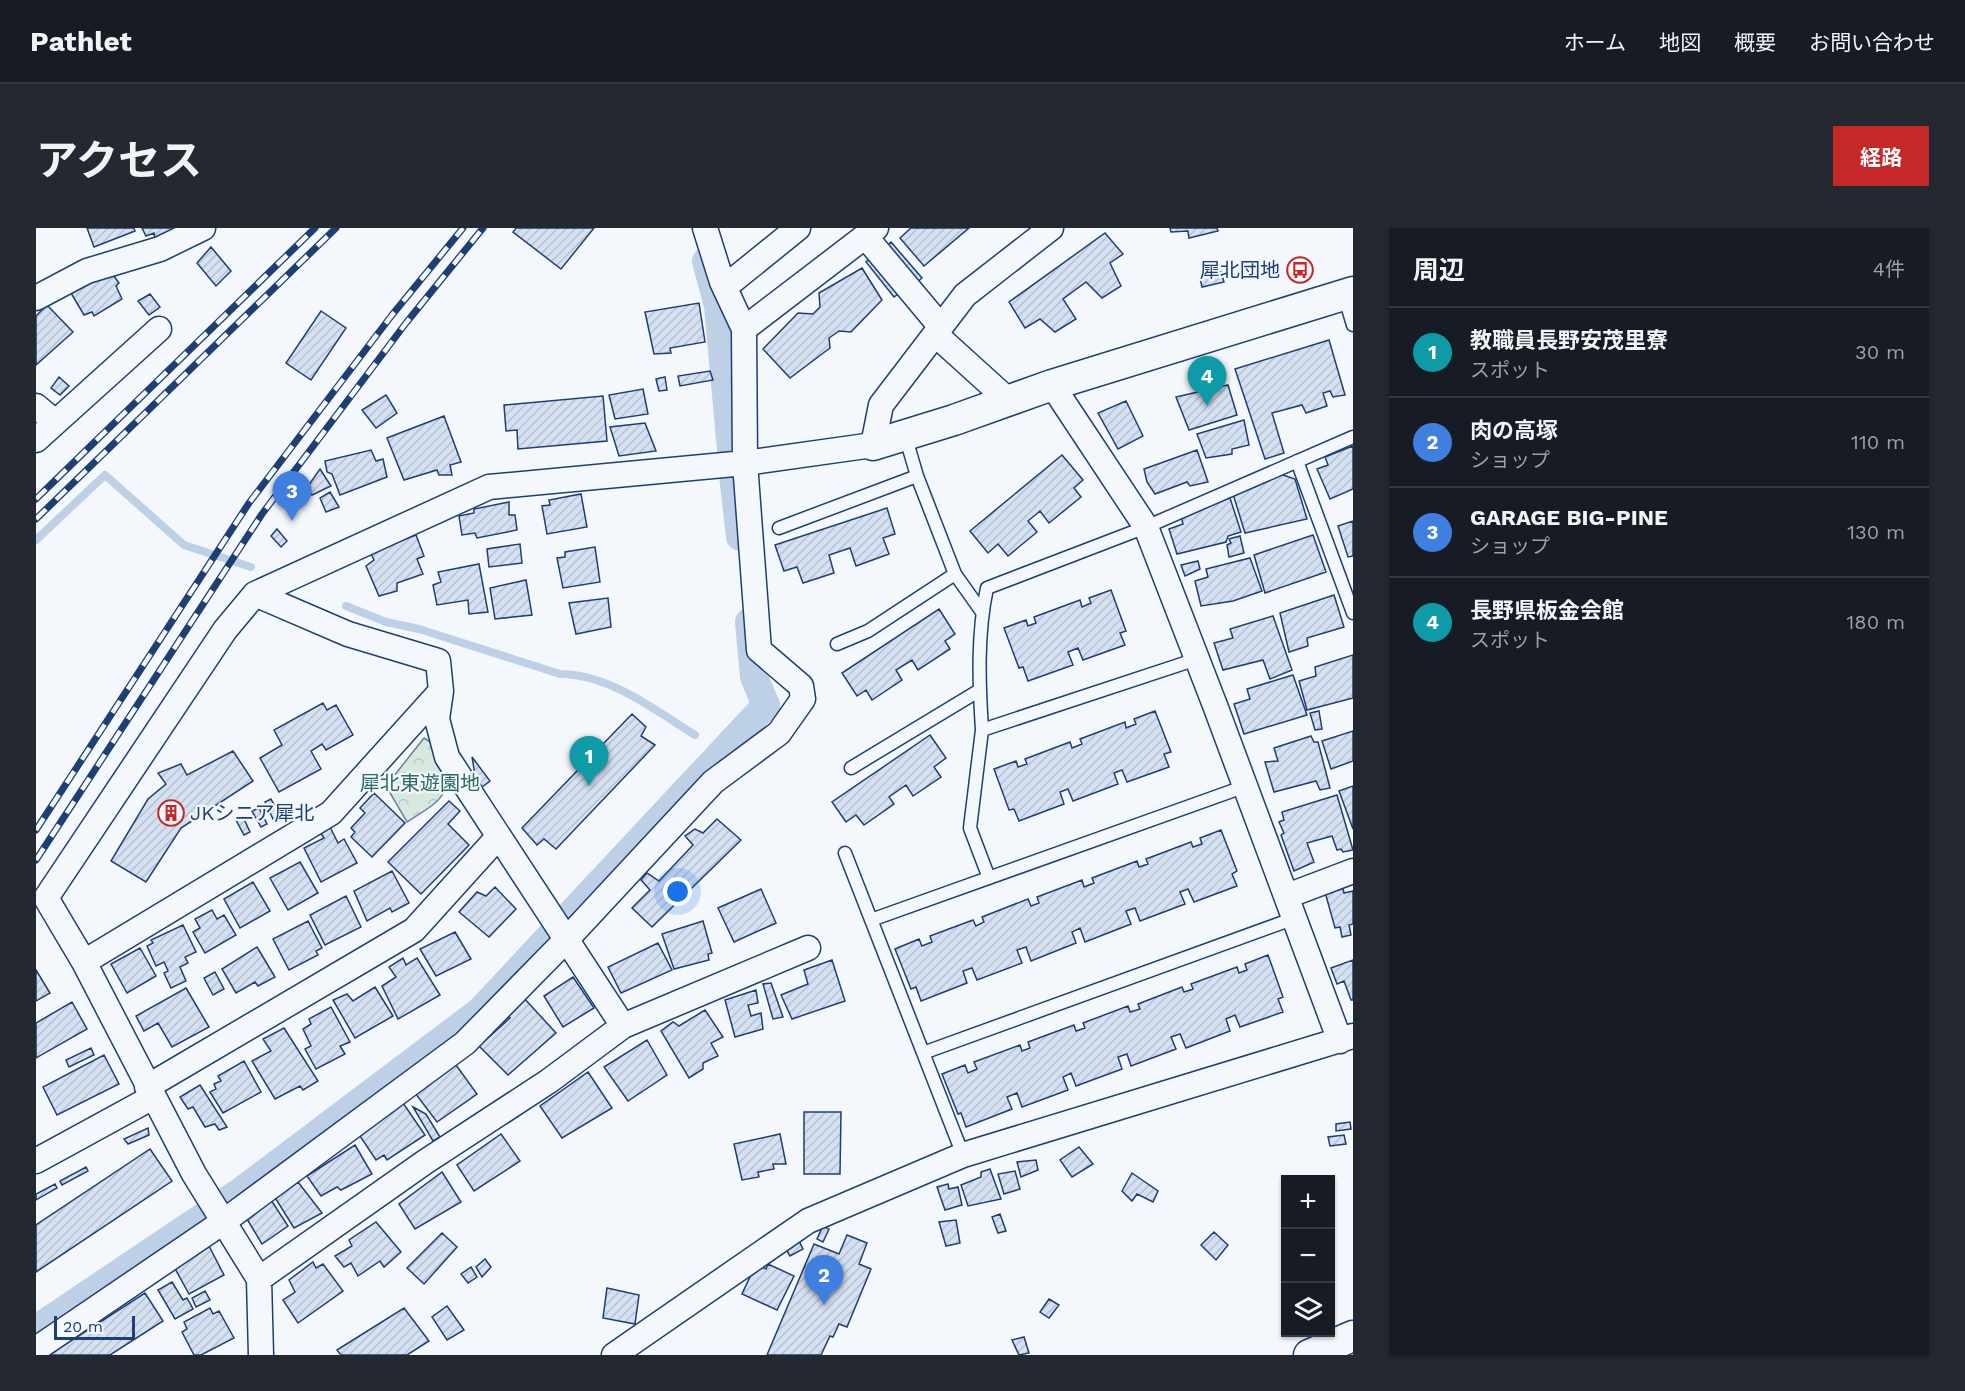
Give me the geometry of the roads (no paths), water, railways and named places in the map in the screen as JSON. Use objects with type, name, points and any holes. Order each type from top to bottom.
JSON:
[{"type":"street","points":[[36,298],[87,271],[160,249],[203,228]]},
{"type":"street","points":[[36,1349],[223,1222],[465,1043],[566,940],[713,782],[779,733],[803,699],[801,686],[759,650],[746,463],[744,329],[725,287],[705,228]]},
{"type":"street","points":[[725,287],[798,228]]},
{"type":"street","points":[[873,445],[881,405],[965,295],[1052,228]]},
{"type":"street","points":[[744,329],[871,232],[938,331],[1009,400]]},
{"type":"street","points":[[261,1355],[259,1279],[194,1174],[84,962],[41,894],[225,630],[255,594],[489,487],[746,463],[873,445],[1052,385],[1348,294]]},
{"type":"street","points":[[36,440],[159,329]]},
{"type":"street","points":[[614,1355],[808,1221],[963,1155],[1346,1039],[1291,907],[1146,527],[1052,385]]},
{"type":"street","points":[[36,406],[55,422]]},
{"type":"street","points":[[255,594],[348,634],[438,661],[441,691],[436,719],[447,757],[539,901],[623,1026]]},
{"type":"street","points":[[84,962],[332,813],[441,691]]},
{"type":"street","points":[[36,1161],[414,930],[498,837]]},
{"type":"street","points":[[1291,907],[1353,871]]},
{"type":"street","points":[[259,1279],[425,1162],[549,1081],[623,1026],[808,948]]},
{"type":"street","points":[[1309,1355],[1353,1336]]},
{"type":"lane","points":[[1348,294],[1353,325]]},
{"type":"lane","points":[[905,435],[917,476],[955,574],[982,612]]},
{"type":"lane","points":[[989,878],[970,828],[982,730],[980,690],[982,612],[987,588],[1146,527],[1353,437]]},
{"type":"lane","points":[[1298,461],[1353,614]]},
{"type":"lane","points":[[779,528],[917,476]]},
{"type":"lane","points":[[837,644],[868,631],[955,574]]},
{"type":"lane","points":[[982,730],[1197,659]]},
{"type":"lane","points":[[851,768],[980,690]]},
{"type":"lane","points":[[871,920],[1246,786]]},
{"type":"lane","points":[[845,853],[963,1155]]},
{"type":"lane","points":[[923,1053],[1291,907]]},
{"type":"waterway","points":[[706,261],[718,306],[731,450]]},
{"type":"waterway","points":[[36,540],[105,475],[184,545],[251,567]]},
{"type":"waterway","points":[[733,475],[740,537]]},
{"type":"waterway","points":[[346,606],[386,622],[419,629],[560,674],[596,680],[631,695],[695,735]]},
{"type":"waterway","points":[[36,1329],[241,1191],[480,1011],[766,705],[754,677],[749,622]]},
{"type":"railway","points":[[36,499],[315,228]]},
{"type":"railway","points":[[36,519],[336,228]]},
{"type":"railway","points":[[36,830],[249,503],[392,315],[463,228]]},
{"type":"railway","points":[[36,860],[262,514],[406,323],[483,228]]},
{"type":"place","name":"犀北団地","points":[[1300,270]]},
{"type":"place","name":"長野県板金会館","points":[[1207,406]]},
{"type":"place","name":"GARAGE BIG-PINE","points":[[292,521]]},
{"type":"place","name":"教職員長野安茂里寮","points":[[589,786]]},
{"type":"place","name":"JKシニア犀北","points":[[171,813]]},
{"type":"place","name":"肉の高塚","points":[[824,1305]]},
{"type":"park label","name":"犀北東遊園地","points":[[420,783]]}]
